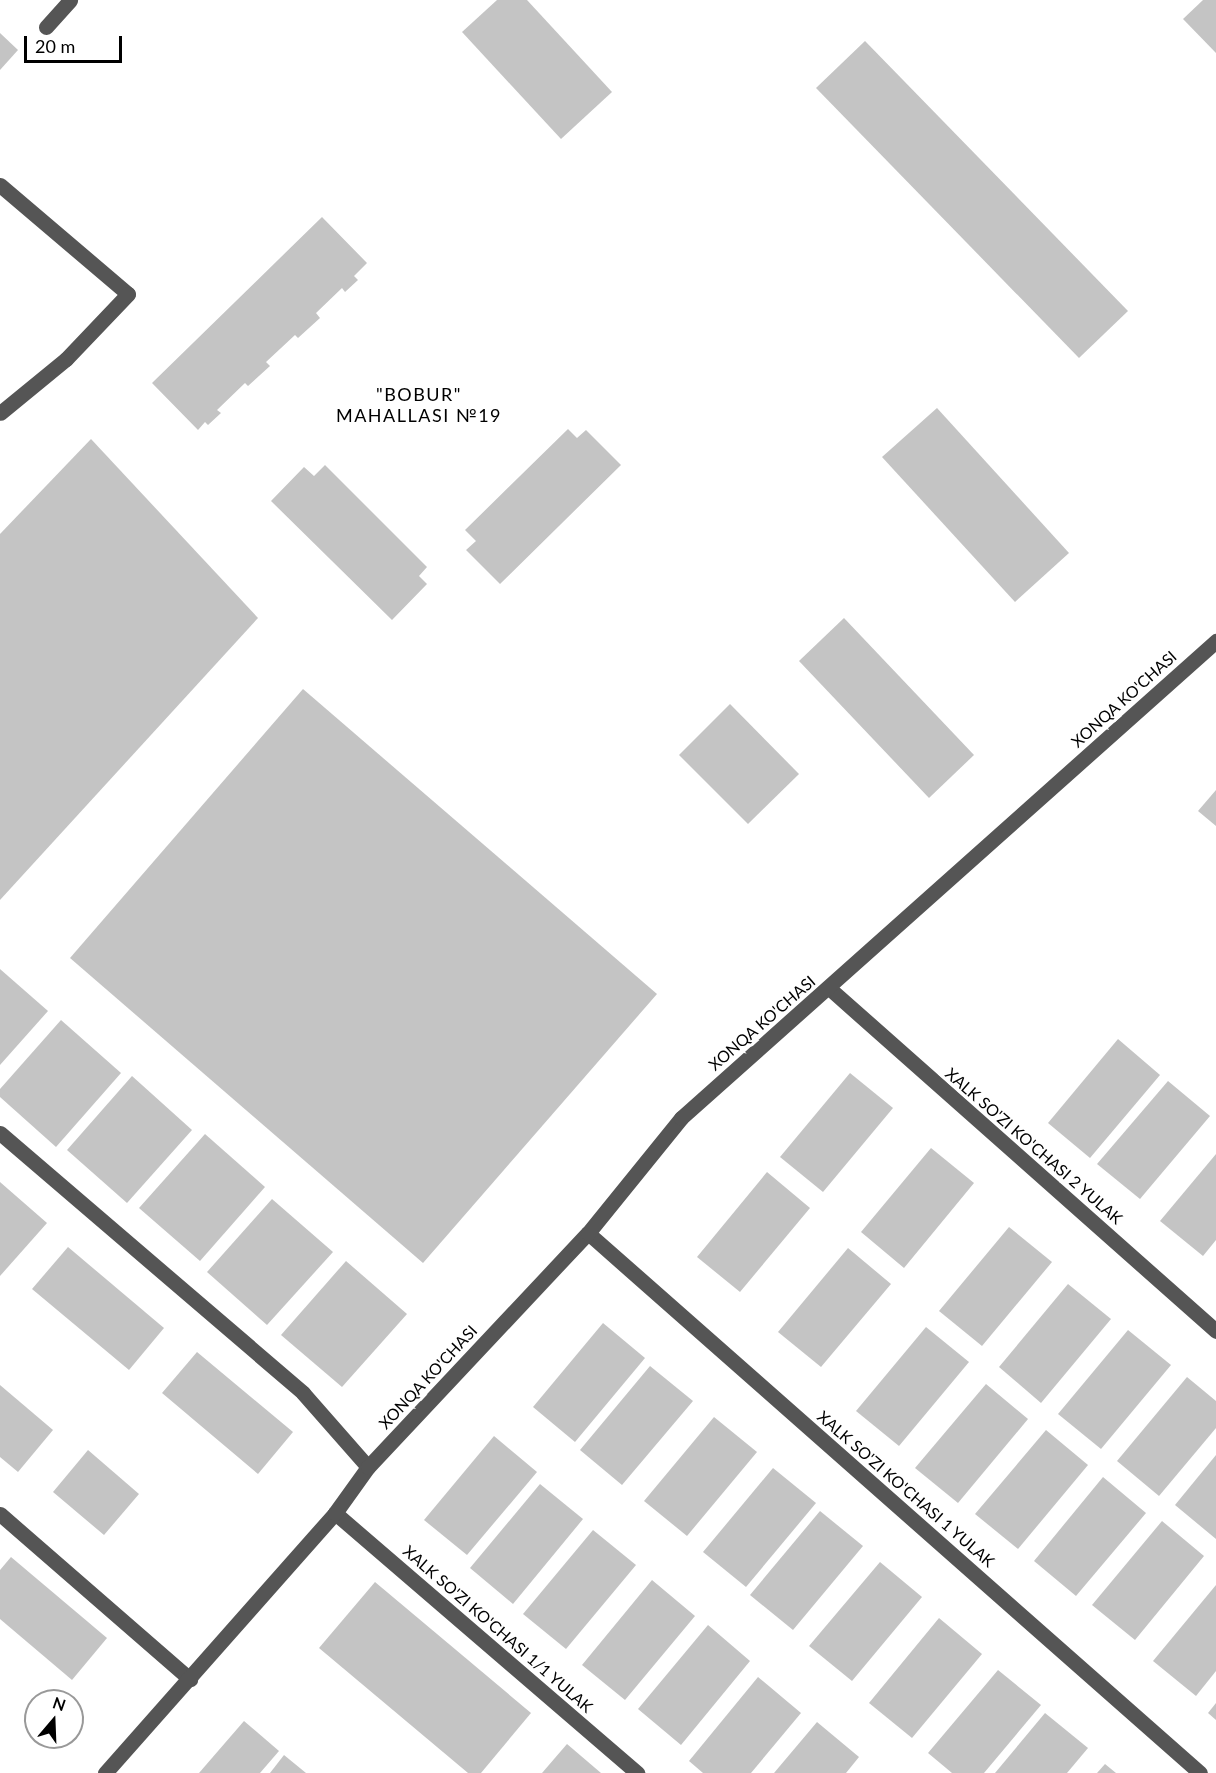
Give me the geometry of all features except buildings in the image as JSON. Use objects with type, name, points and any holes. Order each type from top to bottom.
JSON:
[{"type":"street","points":[[46,27],[70,0]]},
{"type":"street","points":[[0,186],[128,294],[66,359],[0,413]]},
{"type":"street","name":"XONQA KO'CHASI","points":[[105,1773],[334,1513],[368,1467],[588,1233],[681,1118],[1216,641]]},
{"type":"street","name":"XALK SO'ZI KO'CHASI 2 YULAK","points":[[829,988],[1216,1331]]},
{"type":"street","points":[[0,1133],[303,1393],[368,1467]]},
{"type":"street","name":"XALK SO'ZI KO'CHASI 1 YULAK","points":[[588,1233],[1200,1773]]},
{"type":"street","name":"XALK SO'ZI KO'CHASI 1/1 YULAK","points":[[334,1513],[637,1773]]},
{"type":"street","points":[[0,1514],[190,1678]]},
{"type":"district","name":"\"BOBUR\" MAHALLASI №19","points":[[419,405]]}]
